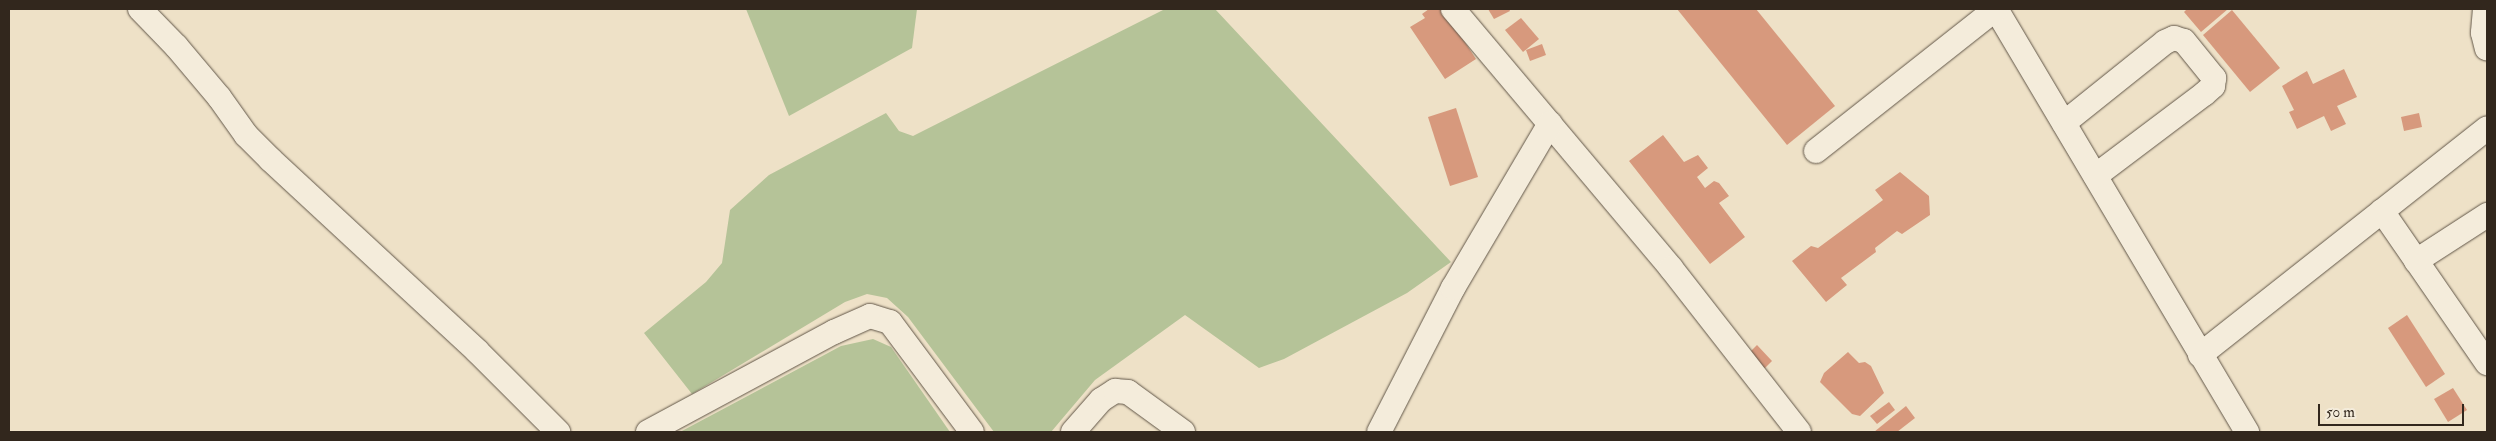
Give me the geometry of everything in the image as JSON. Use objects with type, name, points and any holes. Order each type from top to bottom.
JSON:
[{"type":"street","points":[[140,9],[176,46],[219,97],[246,135],[477,351],[558,432]]},
{"type":"street","points":[[1453,9],[1671,268],[1799,432]]},
{"type":"street","points":[[1816,150],[1996,9],[2247,432]]},
{"type":"street","points":[[2485,9],[2483,33],[2487,49]]},
{"type":"street","points":[[2064,123],[2165,42],[2174,38],[2184,41],[2214,78],[2213,86],[2204,94],[2095,176]]},
{"type":"street","points":[[1379,432],[1453,288],[1550,123]]},
{"type":"street","points":[[2200,354],[2487,128]]},
{"type":"street","points":[[2382,211],[2487,364]]},
{"type":"street","points":[[2416,261],[2487,215]]},
{"type":"street","points":[[648,432],[834,332],[870,316],[890,322],[972,432]]},
{"type":"street","points":[[1073,432],[1101,400],[1115,392],[1128,392],[1183,432]]},
{"type":"green space","points":[[746,9],[917,9],[912,48],[789,116]]},
{"type":"green space","points":[[1165,9],[1215,9],[1451,262],[1407,293],[1284,359],[1259,368],[1185,315],[1095,380],[1051,432],[994,432],[908,317],[887,298],[867,294],[845,302],[692,394],[644,333],[706,282],[722,263],[730,210],[769,175],[886,113],[899,131],[913,136]]},
{"type":"green space","points":[[873,339],[891,347],[950,432],[680,432],[841,346]]},
{"type":"building","points":[[1429,9],[1443,9],[1476,59],[1445,79],[1410,27],[1425,18],[1422,14]]},
{"type":"building","points":[[1488,9],[1509,9],[1510,11],[1494,19]]},
{"type":"building","points":[[1677,9],[1756,9],[1835,106],[1787,145]]},
{"type":"building","points":[[2187,9],[2228,9],[2201,32],[2184,12]]},
{"type":"building","points":[[2232,10],[2280,68],[2250,92],[2203,35]]},
{"type":"building","points":[[1521,18],[1539,39],[1523,52],[1505,30]]},
{"type":"building","points":[[1542,44],[1546,55],[1530,61],[1526,50]]},
{"type":"building","points":[[2344,69],[2357,97],[2337,106],[2346,124],[2331,131],[2324,116],[2297,129],[2289,112],[2294,110],[2282,86],[2307,71],[2313,84]]},
{"type":"building","points":[[1456,108],[1478,177],[1450,186],[1428,117]]},
{"type":"building","points":[[2419,113],[2422,127],[2404,131],[2401,117]]},
{"type":"building","points":[[1663,135],[1684,162],[1698,155],[1708,168],[1697,177],[1705,188],[1714,181],[1719,183],[1729,196],[1719,203],[1745,237],[1710,264],[1629,161]]},
{"type":"building","points":[[1900,172],[1929,196],[1930,215],[1902,234],[1897,231],[1875,248],[1876,252],[1841,278],[1847,285],[1826,302],[1792,261],[1811,246],[1818,248],[1883,200],[1875,190]]},
{"type":"building","points":[[2407,315],[2445,374],[2426,387],[2388,328]]},
{"type":"building","points":[[1757,345],[1772,361],[1762,371],[1747,355]]},
{"type":"building","points":[[1848,352],[1859,363],[1865,362],[1871,366],[1884,393],[1860,416],[1852,414],[1820,382],[1824,373]]},
{"type":"building","points":[[2453,388],[2467,410],[2448,422],[2434,399]]},
{"type":"building","points":[[1889,402],[1895,410],[1877,424],[1870,416]]},
{"type":"building","points":[[1906,406],[1915,418],[1897,432],[1874,432]]}]
